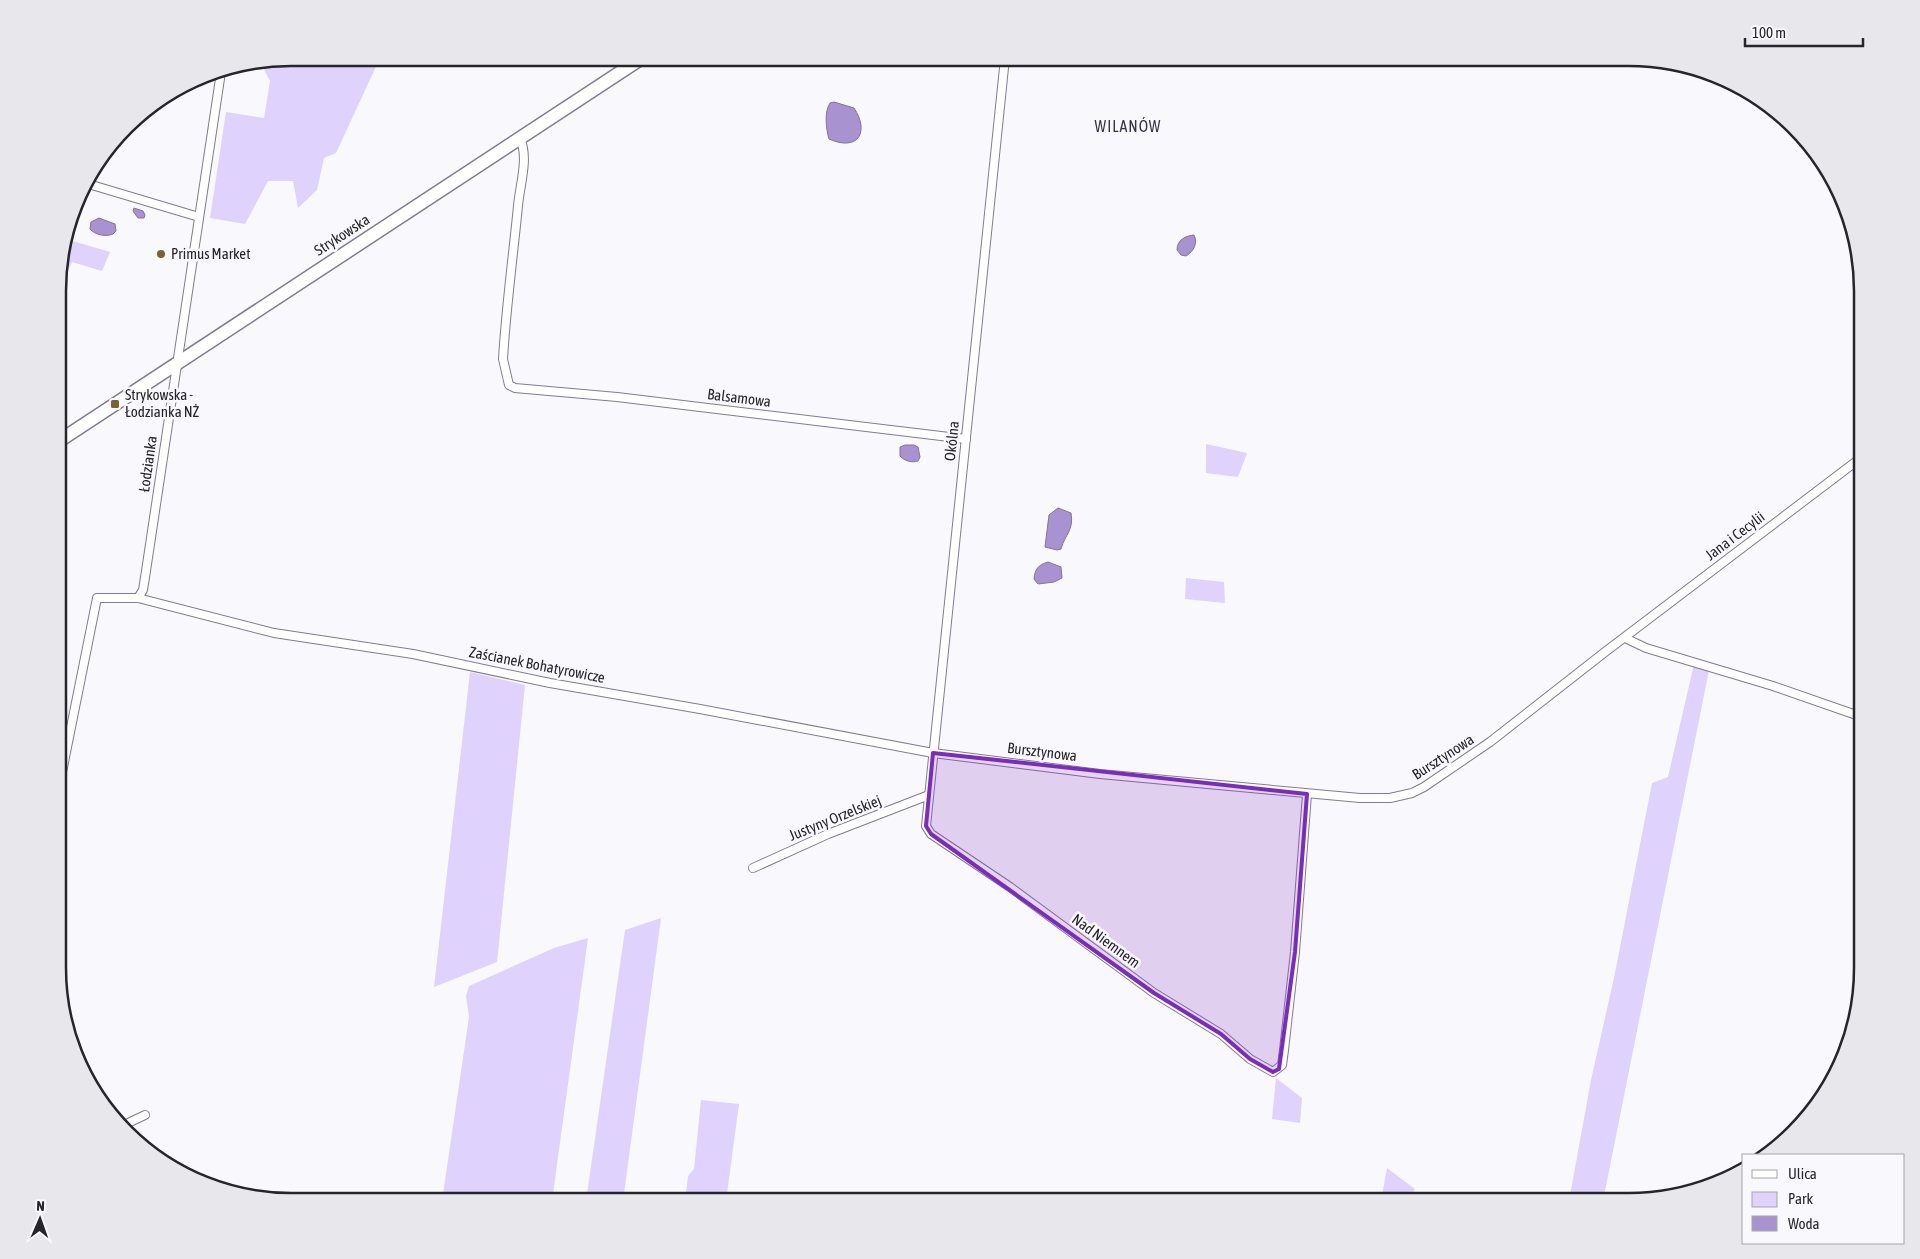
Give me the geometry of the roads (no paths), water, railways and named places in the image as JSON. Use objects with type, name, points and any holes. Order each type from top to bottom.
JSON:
[{"type":"main road","name":"Strykowska","points":[[66,437],[630,66]]},
{"type":"street","name":"Okólna","points":[[926,826],[1004,66]]},
{"type":"street","name":"Łodzianka","points":[[138,598],[143,590],[146,577],[176,364],[220,78]]},
{"type":"street","name":"Balsamowa","points":[[520,138],[524,145],[525,160],[519,197],[503,359],[509,385],[515,388],[617,397],[966,439]]},
{"type":"street","points":[[93,185],[198,217]]},
{"type":"street","name":"Jana i Cecylii","points":[[1625,638],[1854,463]]},
{"type":"street","points":[[66,756],[96,598],[138,598]]},
{"type":"street","name":"Zaścianek Bohatyrowicze","points":[[138,598],[274,633],[413,654],[550,683],[933,753]]},
{"type":"street","points":[[1625,638],[1646,648],[1773,686],[1854,714]]},
{"type":"street","name":"Bursztynowa","points":[[933,753],[1108,775],[1307,794],[1390,798],[1412,793],[1424,787],[1490,742],[1625,638]]},
{"type":"street","name":"Nad Niemnem","points":[[926,826],[931,834],[1010,887],[1139,982],[1221,1034],[1250,1059],[1273,1072],[1282,1065],[1284,1050],[1295,952],[1307,794]]},
{"type":"street","name":"Justyny Orzelskiej","points":[[753,868],[828,834],[928,795]]},
{"type":"street","points":[[128,1123],[145,1116]]},
{"type":"water","points":[[834,102],[854,108],[859,117],[861,132],[854,141],[847,143],[829,139],[826,116],[830,103]]},
{"type":"water","points":[[134,208],[143,211],[144,218],[138,218],[133,211]]},
{"type":"water","points":[[99,218],[115,224],[116,231],[113,234],[101,235],[92,231],[90,229],[91,222]]},
{"type":"water","points":[[1194,235],[1196,241],[1193,249],[1186,256],[1181,255],[1177,250],[1178,244],[1188,236]]},
{"type":"water","points":[[905,445],[918,447],[920,457],[918,461],[908,461],[900,456],[900,447]]},
{"type":"water","points":[[1058,508],[1071,513],[1072,519],[1061,549],[1057,550],[1045,547],[1049,515]]},
{"type":"water","points":[[1048,562],[1061,567],[1062,578],[1054,582],[1038,584],[1034,579],[1036,570],[1039,566]]},
{"type":"place","name":"Primus Market","points":[[161,254]]},
{"type":"place","name":"Strykowska - Łodzianka NŻ","points":[[115,404]]},
{"type":"district","name":"WILANÓW","points":[[1128,126]]}]
